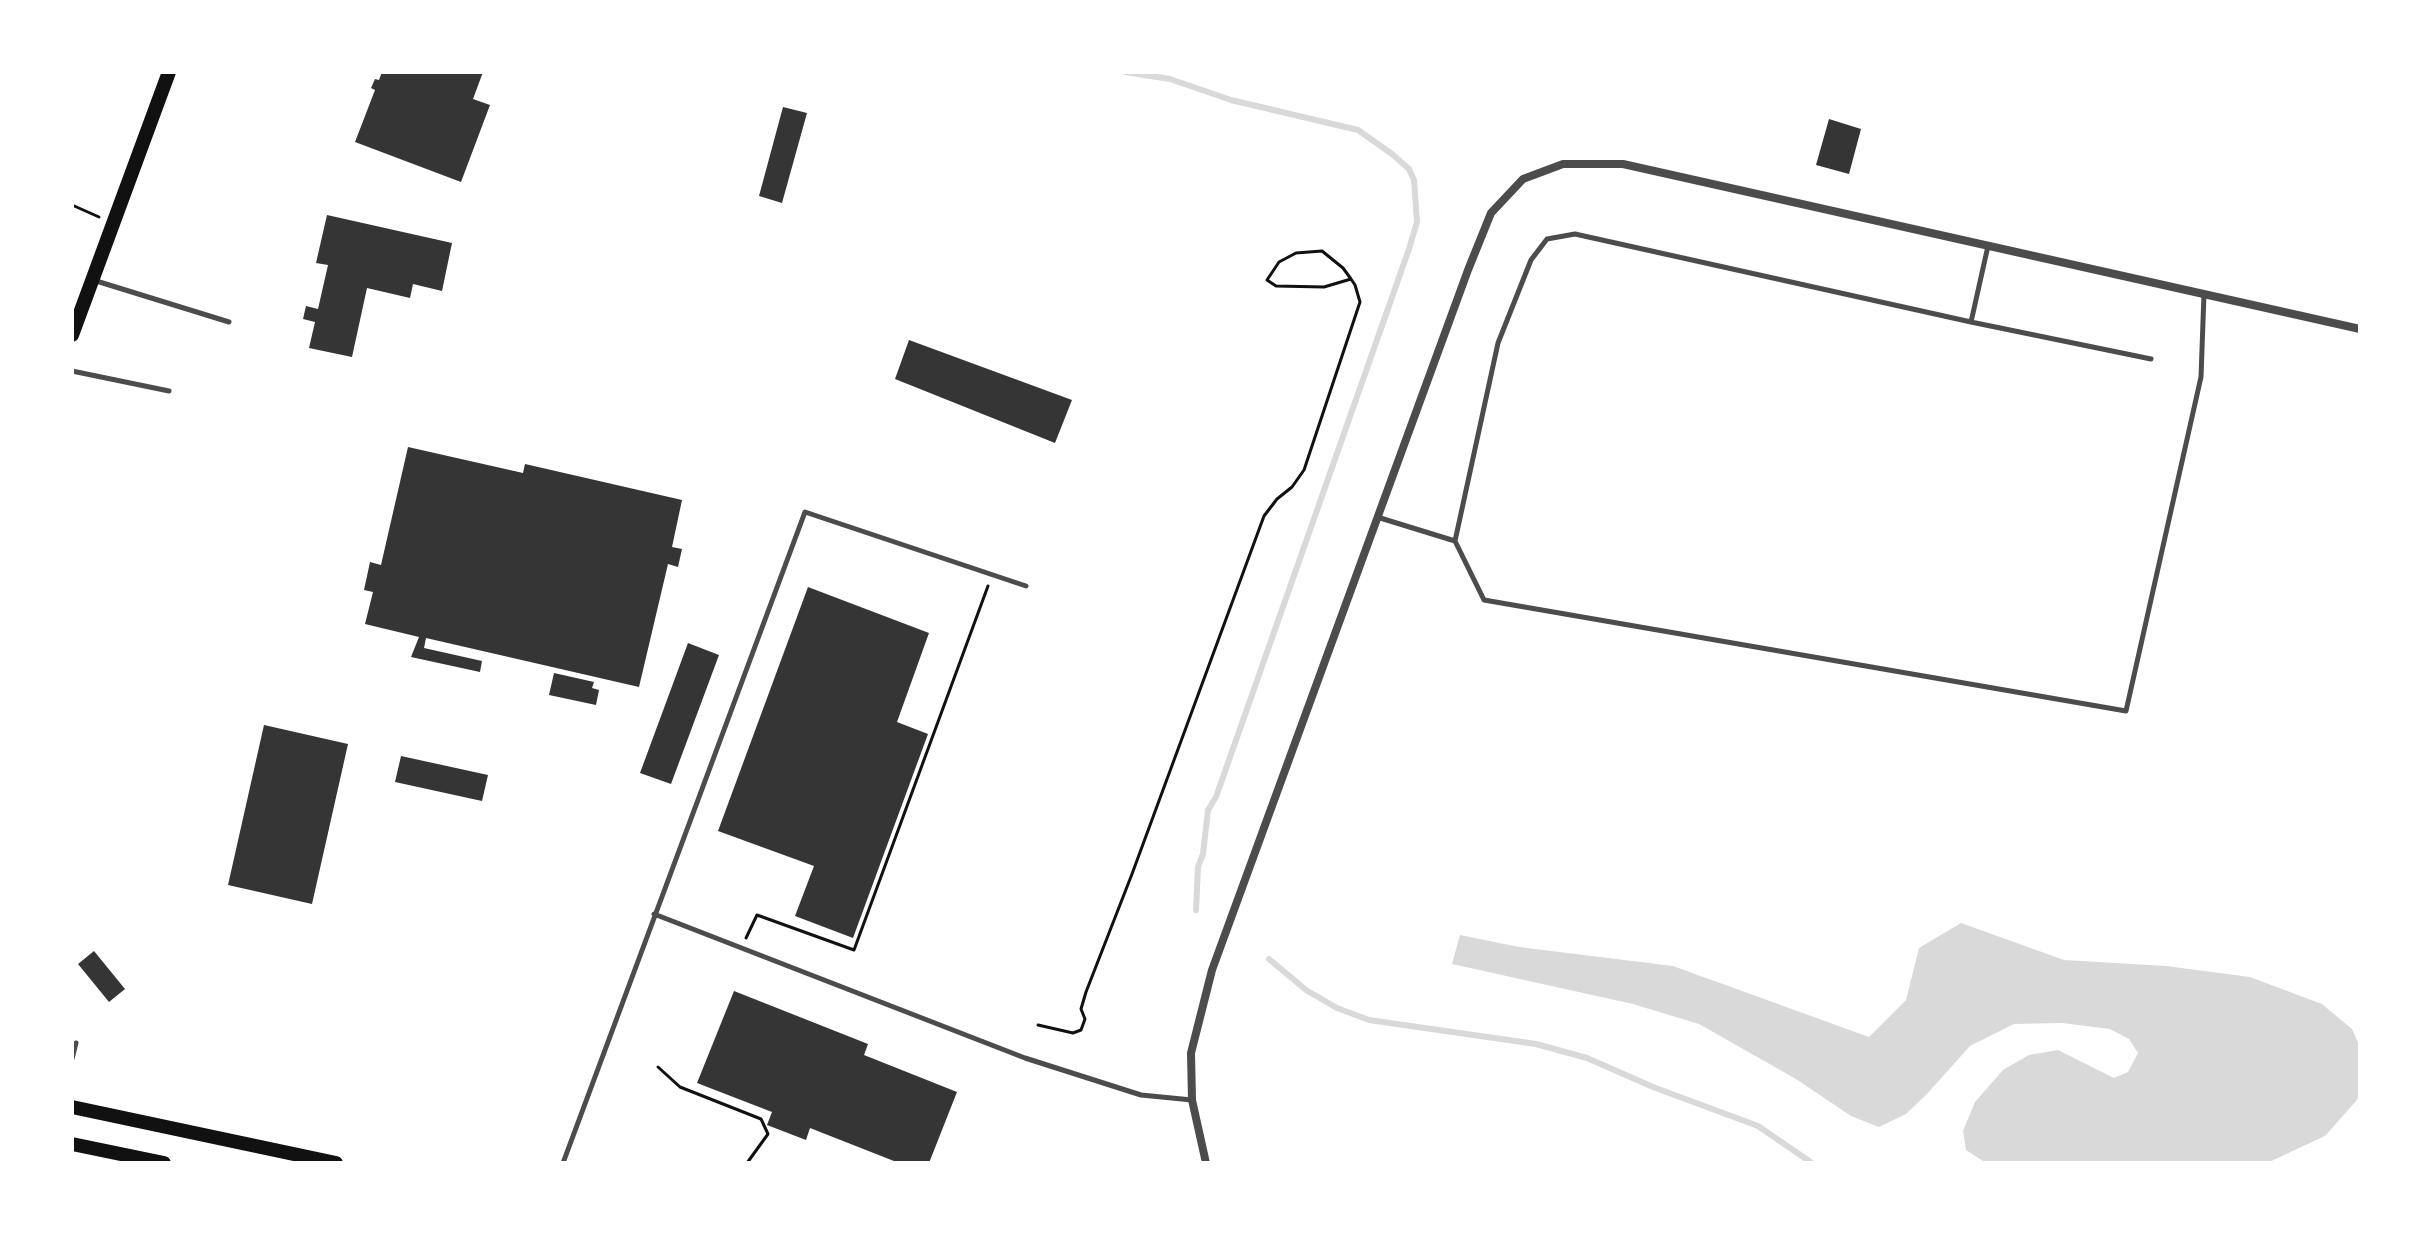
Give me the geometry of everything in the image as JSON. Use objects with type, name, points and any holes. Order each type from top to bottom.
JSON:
[{"type":"main road","points":[[72,335],[169,72]]},
{"type":"main road","points":[[72,1107],[336,1163]]},
{"type":"main road","points":[[72,1144],[164,1163]]},
{"type":"street","points":[[1206,1163],[1192,1100],[1191,1053],[1212,970],[1491,213],[1523,179],[1563,164],[1623,164],[2360,329]]},
{"type":"lane","points":[[2151,359],[1575,234],[1547,239],[1531,260],[1498,343],[1455,541],[1484,600],[2126,711],[2201,377],[2204,294]]},
{"type":"lane","points":[[1971,322],[1989,245]]},
{"type":"lane","points":[[93,279],[229,322]]},
{"type":"lane","points":[[72,371],[169,391]]},
{"type":"lane","points":[[563,1163],[805,512],[1026,586]]},
{"type":"lane","points":[[1377,517],[1455,541]]},
{"type":"lane","points":[[654,914],[1025,1058],[1141,1095],[1192,1100]]},
{"type":"lane","points":[[72,1059],[76,1043]]},
{"type":"path","points":[[72,205],[113,224]]},
{"type":"path","points":[[1038,1025],[1073,1033],[1081,1030],[1085,1019],[1081,1009],[1086,992],[1264,516],[1304,470],[1360,302],[1351,279],[1343,268],[1322,251],[1296,253],[1279,262],[1267,280],[1276,286],[1324,287],[1351,279]]},
{"type":"path","points":[[742,948],[757,915],[854,950],[993,575]]},
{"type":"path","points":[[658,1067],[680,1087],[761,1119],[768,1134],[747,1163]]},
{"type":"shaded area","points":[[1961,923],[2064,960],[2166,966],[2250,977],[2322,1004],[2352,1029],[2360,1047],[2360,1090],[2357,1100],[2325,1136],[2267,1163],[1986,1163],[1966,1150],[1963,1131],[1975,1102],[2003,1070],[2029,1055],[2058,1050],[2114,1078],[2128,1072],[2138,1053],[2129,1039],[2110,1029],[2062,1023],[2014,1024],[1970,1046],[1906,1114],[1879,1127],[1851,1116],[1796,1079],[1699,1024],[1633,1004],[1452,964],[1460,935],[1519,947],[1673,966],[1869,1037],[1906,1000],[1919,948]]},
{"type":"building","points":[[382,72],[483,72],[473,99],[490,105],[461,182],[355,142],[375,90],[371,88]]},
{"type":"building","points":[[783,107],[807,113],[782,203],[759,196]]},
{"type":"building","points":[[1829,119],[1861,129],[1849,174],[1816,165]]},
{"type":"building","points":[[327,215],[452,243],[442,291],[413,284],[410,298],[367,288],[352,357],[309,348],[315,322],[303,319],[306,306],[318,309],[328,265],[316,263]]},
{"type":"building","points":[[909,340],[1072,400],[1055,443],[895,379]]},
{"type":"building","points":[[408,447],[523,473],[525,464],[682,500],[672,547],[682,549],[678,567],[668,564],[639,687],[426,638],[424,648],[482,661],[480,672],[411,657],[419,637],[365,624],[373,592],[364,590],[370,562],[381,565]]},
{"type":"building","points":[[808,587],[929,633],[897,722],[928,734],[853,938],[795,916],[814,866],[718,831]]},
{"type":"building","points":[[688,643],[719,655],[671,784],[640,773]]},
{"type":"building","points":[[554,673],[594,682],[592,688],[599,690],[596,705],[549,695]]},
{"type":"building","points":[[264,725],[348,744],[312,904],[228,885]]},
{"type":"building","points":[[401,756],[488,775],[482,801],[395,782]]},
{"type":"building","points":[[94,951],[125,989],[109,1002],[78,964]]},
{"type":"building","points":[[734,991],[868,1044],[864,1055],[957,1092],[929,1163],[899,1163],[810,1128],[806,1140],[767,1125],[772,1112],[697,1083]]},
{"type":"waterway","points":[[1125,72],[1170,79],[1231,100],[1358,130],[1409,169],[1414,180],[1417,222],[1409,249],[1216,797],[1208,810],[1203,854],[1198,867],[1196,910]]},
{"type":"waterway","points":[[1269,959],[1306,990],[1337,1008],[1369,1020],[1536,1044],[1587,1058],[1653,1087],[1758,1126],[1812,1163]]}]
